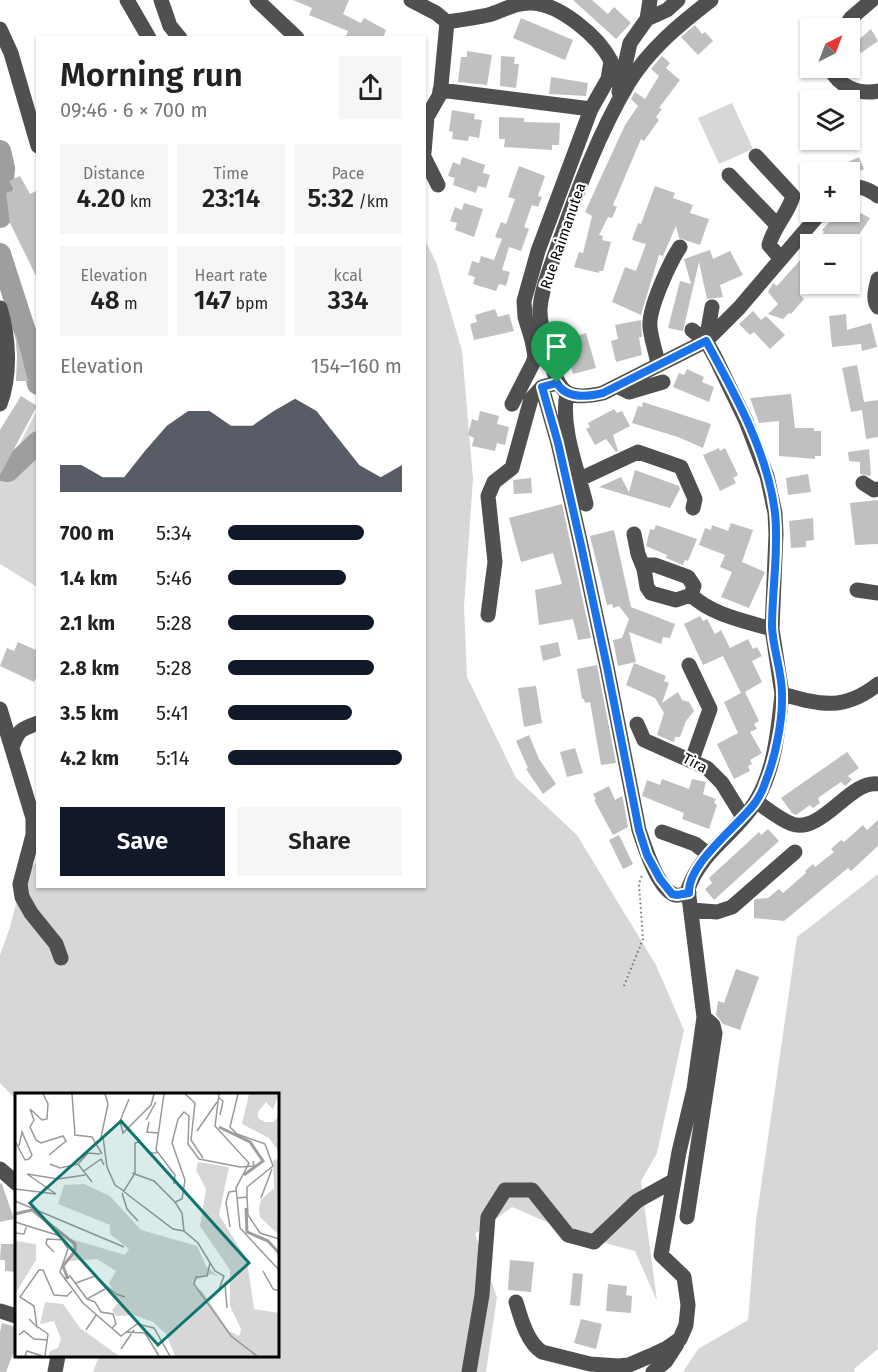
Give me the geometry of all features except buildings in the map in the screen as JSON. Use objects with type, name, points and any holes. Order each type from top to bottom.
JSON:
[{"type":"street","points":[[127,0],[148,36]]},
{"type":"street","points":[[161,0],[170,26],[178,36]]},
{"type":"street","points":[[257,0],[295,36]]},
{"type":"street","points":[[411,0],[436,13],[447,22],[489,15],[515,4],[534,3],[553,9],[578,24],[597,39],[611,61],[608,79],[591,109],[538,251],[524,301],[525,317],[538,339],[533,363],[512,404]]},
{"type":"street","points":[[619,102],[618,95],[630,43],[647,19],[650,0]]},
{"type":"street","points":[[647,19],[667,10],[678,0]]},
{"type":"street","name":"Rue Raimanutea","points":[[689,893],[672,894],[655,872],[647,855],[630,791],[607,667],[558,443],[556,388],[538,339],[540,311],[549,272],[582,178],[619,102],[640,67],[658,45],[711,0]]},
{"type":"street","points":[[851,18],[872,0]]},
{"type":"street","points":[[426,119],[439,96],[447,22]]},
{"type":"street","points":[[0,29],[11,53],[36,139]]},
{"type":"street","points":[[835,78],[850,89],[878,91]]},
{"type":"street","points":[[440,90],[591,109]]},
{"type":"street","points":[[756,156],[793,196],[790,207],[777,225],[769,245],[781,259]]},
{"type":"street","points":[[426,159],[438,185]]},
{"type":"street","points":[[729,175],[777,225]]},
{"type":"street","points":[[860,186],[878,196]]},
{"type":"street","points":[[488,615],[495,562],[488,496],[494,482],[512,468],[531,399],[556,388],[587,397],[603,393],[706,341],[739,308],[812,222]]},
{"type":"street","points":[[658,364],[649,325],[662,282],[680,247]]},
{"type":"street","points":[[878,279],[875,303],[878,307]]},
{"type":"street","points":[[706,341],[712,307]]},
{"type":"street","points":[[0,308],[4,320],[7,354],[3,365],[5,386],[0,404]]},
{"type":"street","points":[[653,1372],[666,1361],[680,1339],[686,1325],[688,1305],[684,1277],[661,1255],[673,1181],[694,1089],[704,1017],[692,910],[689,904],[692,877],[708,854],[756,801],[766,782],[774,753],[782,694],[772,629],[776,534],[775,513],[767,476],[746,421],[706,341],[692,330]]},
{"type":"street","points":[[617,386],[629,392],[663,382]]},
{"type":"street","points":[[556,388],[564,408],[586,504]]},
{"type":"street","points":[[580,478],[638,452],[681,467],[694,499],[693,508]]},
{"type":"street","points":[[863,483],[874,490],[878,489]]},
{"type":"street","points":[[634,534],[647,587],[651,593],[676,600],[691,595]]},
{"type":"street","points":[[644,569],[648,565],[655,565],[688,577],[694,586],[691,595]]},
{"type":"street","points":[[857,590],[878,592]]},
{"type":"street","points":[[691,595],[706,607],[772,629]]},
{"type":"street","points":[[688,665],[711,709],[692,760]]},
{"type":"street","points":[[782,694],[814,703],[832,704],[867,693],[878,684]]},
{"type":"street","points":[[0,709],[33,818],[33,835],[20,884],[22,897],[31,913],[56,944],[61,958]]},
{"type":"street","points":[[12,747],[21,729],[36,724]]},
{"type":"street","name":"Tira","points":[[637,724],[644,740],[707,768],[722,783],[743,817]]},
{"type":"street","points":[[756,801],[785,820],[801,826],[815,821],[862,787],[872,783],[878,784]]},
{"type":"street","points":[[662,832],[695,844],[708,854]]},
{"type":"street","points":[[692,910],[717,912],[732,907],[795,852]]},
{"type":"street","points":[[687,1217],[715,1033],[713,1025],[704,1017]]},
{"type":"street","points":[[0,1168],[15,1182]]},
{"type":"street","points":[[470,1372],[482,1295],[488,1217],[505,1190],[531,1190],[568,1235],[594,1242],[638,1201],[673,1181]]},
{"type":"street","points":[[516,1302],[521,1321],[537,1348],[542,1352],[590,1364],[629,1365],[667,1348],[680,1339]]},
{"type":"street","points":[[0,1311],[15,1316]]},
{"type":"street","points":[[55,1372],[58,1357]]},
{"type":"path","points":[[624,986],[642,939],[639,884],[647,855]]},
{"type":"shaded area","points":[[732,103],[753,149],[719,164],[698,118]]},
{"type":"shaded area","points":[[426,242],[436,262],[462,351],[473,479],[464,606],[467,677],[516,778],[577,835],[656,965],[684,1030],[657,1153],[641,1181],[657,1301],[635,1251],[579,1236],[512,1207],[475,1234],[497,1297],[486,1372],[93,1372],[99,1357],[279,1357],[279,1093],[15,1093],[15,1099],[0,1083],[0,955],[23,877],[36,862],[36,888],[426,888]]},
{"type":"shaded area","points":[[36,412],[36,586],[0,564],[0,455],[18,447]]},
{"type":"shaded area","points":[[878,874],[878,1349],[855,1368],[854,1372],[683,1372],[698,1349],[748,1320],[756,1221],[797,937]]},
{"type":"waterway","points":[[0,151],[4,168],[0,217]]},
{"type":"waterway","points":[[0,254],[32,353],[36,374]]},
{"type":"waterway","points":[[0,470],[8,471],[36,444]]},
{"type":"route","points":[[706,341],[746,421],[767,476],[775,513],[776,534],[772,629],[782,694],[774,753],[766,782],[755,803],[700,865],[692,877],[688,888],[689,893],[672,894],[660,879],[647,855],[639,830],[581,545],[558,443],[542,387],[557,383],[569,394],[587,397],[603,393],[706,341]]}]
